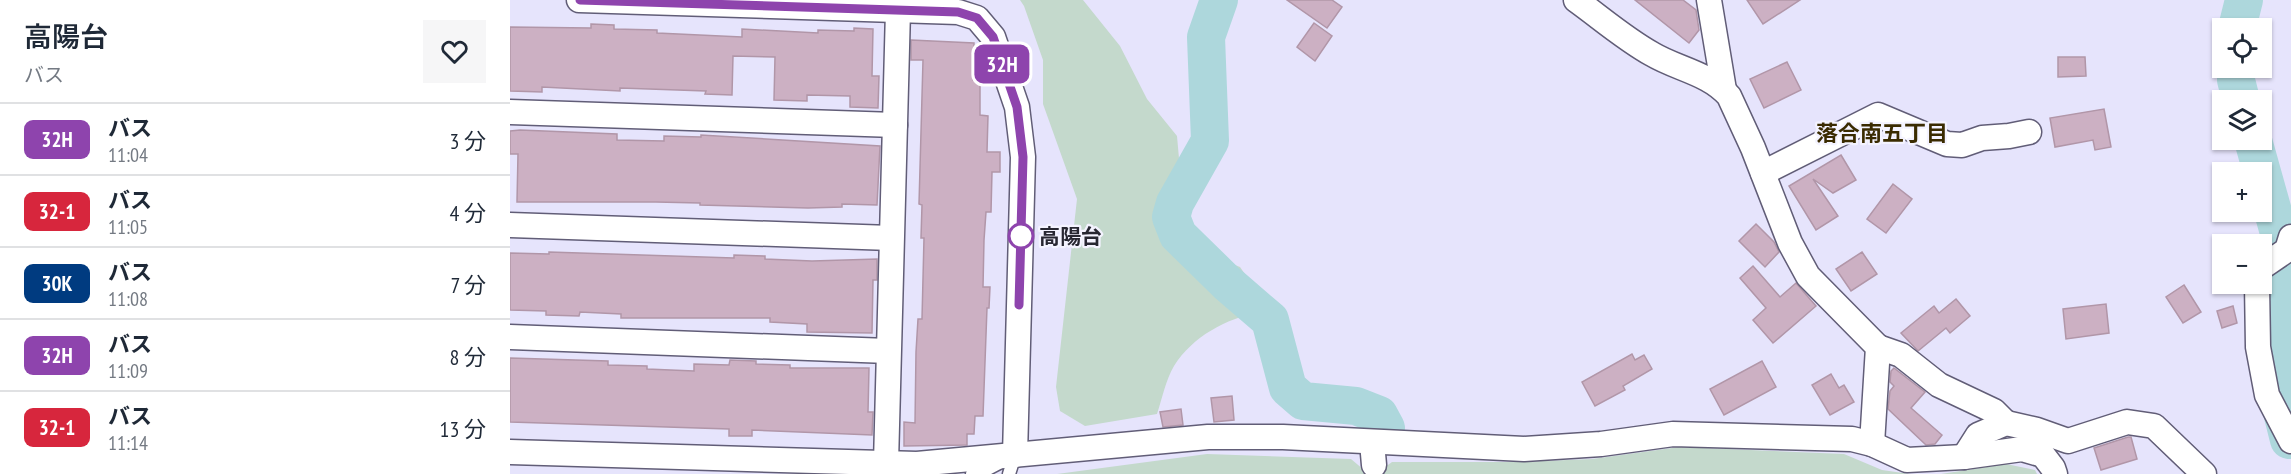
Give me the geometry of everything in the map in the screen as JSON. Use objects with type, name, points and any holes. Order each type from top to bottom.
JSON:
[{"type":"street","points":[[579,0],[958,12],[977,18],[993,37],[1017,107],[1023,157],[1012,465]]},
{"type":"street","points":[[1576,0],[1652,55],[1696,73],[1724,90],[1729,96],[1763,173],[1790,243],[1808,276],[1878,346],[1901,355],[1939,385],[1994,411],[2006,423],[2037,430],[2068,441],[2127,422],[2154,426],[2204,474]]},
{"type":"street","points":[[1709,0],[1724,90]]},
{"type":"street","points":[[886,463],[898,10]]},
{"type":"street","points":[[510,112],[895,125]]},
{"type":"street","points":[[1763,173],[1878,115],[1947,144],[1962,145],[1982,138],[2029,132]]},
{"type":"street","points":[[510,225],[891,238]]},
{"type":"street","points":[[2272,260],[2287,250],[2291,237]]},
{"type":"street","points":[[2257,294],[2258,346],[2268,395],[2291,441]]},
{"type":"street","points":[[510,338],[888,351]]},
{"type":"street","points":[[1872,444],[1878,346]]},
{"type":"street","points":[[1964,457],[1978,435],[2006,423]]},
{"type":"street","points":[[510,453],[1012,465],[1208,438],[1283,438],[1373,454],[1601,444],[1673,434],[1852,439],[1872,444],[1907,460],[1964,457],[2022,449],[2043,455],[2055,474]]},
{"type":"lane","points":[[972,474],[1012,465]]},
{"type":"green space","points":[[1020,0],[1083,0],[1120,46],[1147,99],[1177,136],[1181,181],[1163,216],[1171,240],[1240,267],[1260,296],[1259,312],[1234,319],[1211,330],[1182,355],[1169,377],[1157,414],[1085,426],[1060,411],[1056,387],[1077,199],[1043,104],[1043,60]]},
{"type":"green space","points":[[1679,447],[1844,454],[1882,470],[1910,474],[1057,474],[1207,454],[1351,459],[1364,470],[1381,470],[1392,462],[1518,462],[1592,459]]},
{"type":"green space","points":[[2006,464],[2035,470],[2037,474],[1941,474]]},
{"type":"building","points":[[1287,0],[1332,0],[1342,7],[1327,28]]},
{"type":"building","points":[[1635,0],[1683,0],[1696,10],[1699,30],[1689,43]]},
{"type":"building","points":[[1747,0],[1800,0],[1763,24]]},
{"type":"building","points":[[1314,23],[1332,36],[1315,61],[1297,47]]},
{"type":"building","points":[[591,24],[614,25],[614,29],[657,30],[657,33],[742,37],[742,29],[818,33],[818,30],[873,29],[872,76],[879,76],[878,108],[850,107],[850,96],[807,95],[807,101],[774,100],[775,57],[733,56],[732,95],[705,94],[706,91],[620,88],[620,91],[542,87],[542,92],[510,91],[510,27],[591,28]]},
{"type":"building","points":[[911,40],[974,43],[973,80],[980,80],[980,115],[988,116],[987,152],[1000,152],[1000,172],[992,172],[991,212],[986,212],[984,240],[983,287],[990,287],[989,308],[987,308],[983,416],[975,416],[974,434],[967,434],[967,445],[904,446],[904,422],[915,423],[916,352],[918,319],[922,319],[924,238],[921,238],[922,205],[919,204],[923,60],[911,60]]},
{"type":"building","points":[[2058,57],[2085,57],[2086,76],[2058,77]]},
{"type":"building","points":[[1787,62],[1801,90],[1764,108],[1750,79]]},
{"type":"building","points":[[2104,109],[2111,147],[2095,150],[2093,140],[2055,147],[2050,118]]},
{"type":"building","points":[[510,131],[617,134],[617,140],[664,141],[664,136],[701,137],[701,135],[880,146],[877,205],[842,204],[842,207],[808,208],[656,202],[517,202],[518,154],[510,154]]},
{"type":"building","points":[[1841,155],[1856,180],[1833,193],[1813,179],[1838,216],[1816,230],[1789,186]]},
{"type":"building","points":[[1893,184],[1912,199],[1886,233],[1867,219]]},
{"type":"building","points":[[1756,224],[1774,242],[1779,252],[1765,267],[1739,241]]},
{"type":"building","points":[[549,252],[734,258],[734,255],[765,256],[765,259],[812,261],[877,259],[877,280],[873,280],[872,333],[807,332],[807,324],[770,322],[770,318],[621,318],[621,314],[580,312],[579,316],[546,315],[546,311],[510,310],[510,253],[549,254]]},
{"type":"building","points":[[1862,252],[1877,274],[1851,291],[1836,269]]},
{"type":"building","points":[[1753,266],[1780,297],[1796,283],[1816,306],[1773,343],[1753,320],[1766,308],[1740,278]]},
{"type":"building","points":[[2184,285],[2201,312],[2183,323],[2166,297]]},
{"type":"building","points":[[1956,299],[1970,316],[1950,333],[1946,328],[1918,351],[1901,333],[1934,306],[1939,313]]},
{"type":"building","points":[[2106,304],[2109,333],[2066,339],[2063,309]]},
{"type":"building","points":[[2233,306],[2237,323],[2222,328],[2217,311]]},
{"type":"building","points":[[1632,354],[1635,360],[1644,355],[1652,369],[1623,386],[1625,390],[1595,406],[1582,382]]},
{"type":"building","points":[[510,358],[608,361],[608,365],[694,371],[694,364],[729,365],[730,360],[756,361],[756,364],[790,365],[790,368],[869,368],[868,412],[873,412],[872,435],[752,430],[752,436],[729,436],[729,429],[510,422]]},
{"type":"building","points":[[1762,361],[1776,387],[1724,415],[1710,389]]},
{"type":"building","points":[[1894,368],[1925,392],[1911,408],[1942,435],[1935,444],[1926,445],[1888,409],[1890,391],[1894,386],[1890,382],[1891,371]]},
{"type":"building","points":[[1831,374],[1839,388],[1844,385],[1854,402],[1830,415],[1812,385]]},
{"type":"building","points":[[1232,396],[1234,420],[1214,422],[1211,398]]},
{"type":"building","points":[[1181,409],[1183,425],[1163,427],[1160,412]]},
{"type":"building","points":[[2131,437],[2137,459],[2101,470],[2094,448]]},
{"type":"waterway","points":[[1219,0],[1206,37],[1210,141],[1175,203],[1171,217],[1178,235],[1227,283],[1270,320],[1288,388],[1303,401],[1356,406],[1379,415],[1386,428]]},
{"type":"waterway","points":[[2240,18],[2244,0]]},
{"type":"waterway","points":[[2236,78],[2238,90]]},
{"type":"waterway","points":[[2256,150],[2282,244],[2282,308],[2277,343],[2279,400],[2289,440]]},
{"type":"bus line","name":"32H","points":[[580,0],[958,12],[977,18],[993,37],[1017,107],[1023,157],[1019,305]]},
{"type":"place","name":"高陽台","points":[[1021,236]]},
{"type":"district","name":"落合南五丁目","points":[[1882,133]]}]
